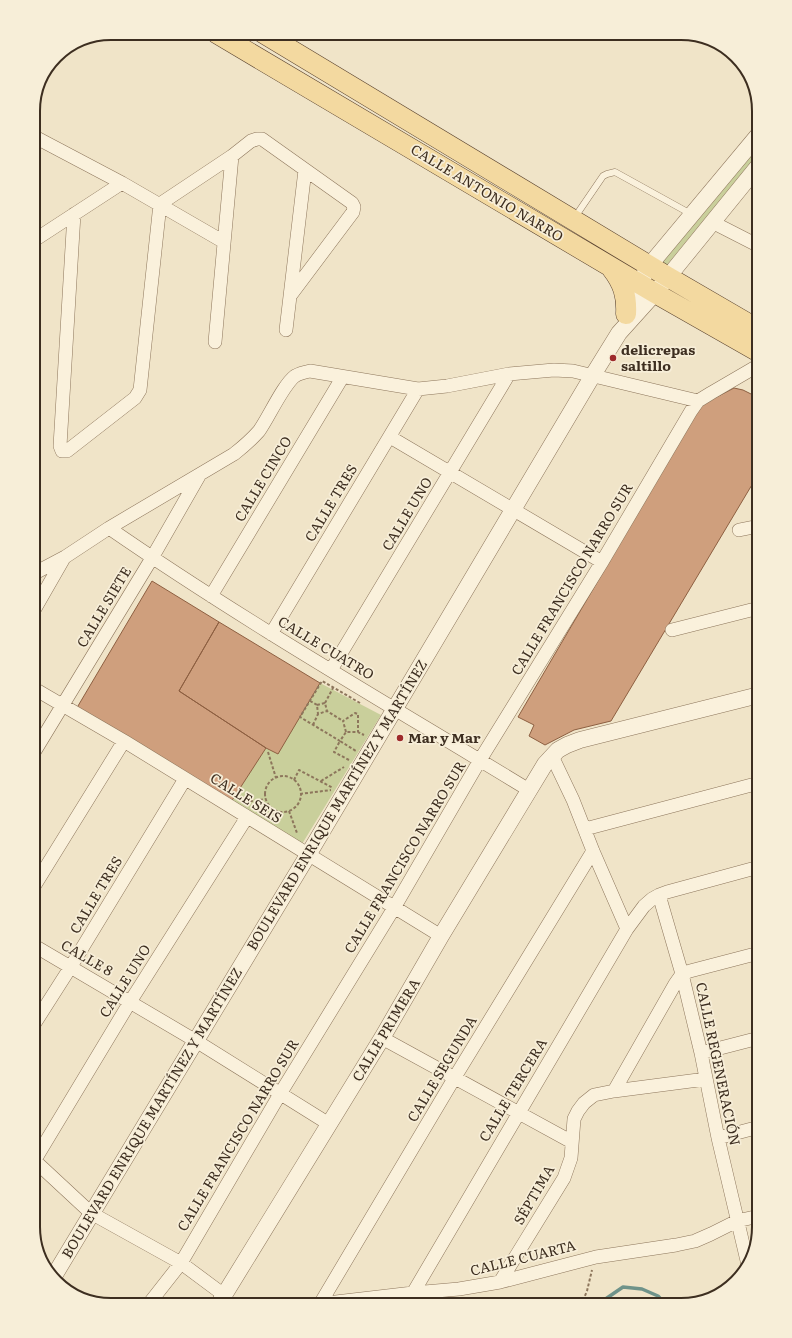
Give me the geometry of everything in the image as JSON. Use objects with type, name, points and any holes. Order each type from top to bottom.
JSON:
[{"type":"main road","name":"CALLE ANTONIO NARRO","points":[[229,40],[647,288],[752,348]]},
{"type":"main road","name":"CALLE ANTONIO NARRO","points":[[275,40],[649,266],[752,326]]},
{"type":"main road","points":[[610,266],[622,283],[627,300],[626,314]]},
{"type":"street","points":[[160,204],[257,139],[262,140],[352,203],[354,207],[353,212],[290,296]]},
{"type":"street","points":[[40,140],[160,204],[224,242]]},
{"type":"street","name":"BOULEVARD ENRIQUE MARTÍNEZ Y MARTÍNEZ","points":[[56,1272],[308,855],[593,375],[647,288],[649,266],[752,142]]},
{"type":"street","points":[[215,342],[232,156]]},
{"type":"street","points":[[286,330],[305,170]]},
{"type":"street","name":"BOULEVARD ENRIQUE MARTÍNEZ Y MARTÍNEZ","points":[[619,333],[626,314],[647,288],[668,277],[712,222],[752,177]]},
{"type":"street","points":[[40,236],[122,183]]},
{"type":"street","points":[[74,214],[60,446],[62,450],[67,451],[135,398],[140,390],[160,204]]},
{"type":"street","points":[[712,222],[752,242]]},
{"type":"street","name":"CALLE FRANCISCO NARRO SUR","points":[[153,1298],[181,1262],[280,1094],[394,908],[480,760],[602,562],[691,411],[698,401],[752,369]]},
{"type":"street","points":[[40,570],[65,557],[109,528],[234,454],[248,443],[259,430],[289,383],[295,376],[303,372],[418,389],[447,386],[509,374],[554,370],[573,371],[698,401]]},
{"type":"street","name":"CALLE UNO","points":[[331,670],[509,374]]},
{"type":"street","name":"CALLE CINCO","points":[[211,596],[342,378]]},
{"type":"street","name":"CALLE TRES","points":[[271,634],[418,389]]},
{"type":"street","points":[[390,437],[602,562]]},
{"type":"street","name":"CALLE SIETE","points":[[40,743],[152,558],[200,475]]},
{"type":"street","points":[[739,530],[752,527]]},
{"type":"street","name":"CALLE CUATRO","points":[[109,528],[152,558],[271,634],[529,790]]},
{"type":"street","points":[[40,600],[65,557]]},
{"type":"street","points":[[672,630],[752,610]]},
{"type":"street","name":"CALLE SEIS","points":[[40,692],[124,741],[441,936]]},
{"type":"street","name":"CALLE PRIMERA","points":[[222,1298],[382,1038],[441,936],[529,790],[545,764],[552,756],[567,745],[580,740],[752,697]]},
{"type":"street","points":[[40,877],[124,741]]},
{"type":"street","points":[[552,756],[574,800],[593,852],[627,929]]},
{"type":"street","name":"CALLE TRES","points":[[40,1015],[185,779]]},
{"type":"street","points":[[585,829],[752,785]]},
{"type":"street","name":"CALLE UNO","points":[[40,1152],[130,1002],[247,817]]},
{"type":"street","name":"CALLE SEGUNDA","points":[[319,1298],[593,852]]},
{"type":"street","name":"CALLE TERCERA","points":[[413,1292],[627,929],[644,906],[652,899],[667,892],[752,869]]},
{"type":"street","name":"CALLE REGENERACIÓN","points":[[659,895],[682,974],[701,1053],[718,1138],[746,1256]]},
{"type":"street","name":"CALLE 8","points":[[40,949],[196,1040],[329,1124]]},
{"type":"street","points":[[614,1091],[682,974],[752,955]]},
{"type":"street","points":[[382,1038],[572,1142]]},
{"type":"street","points":[[701,1053],[752,1040]]},
{"type":"street","name":"SÉPTIMA","points":[[500,1282],[564,1178],[571,1158],[574,1119],[584,1103],[594,1095],[614,1091],[706,1079]]},
{"type":"street","points":[[718,1138],[752,1129]]},
{"type":"street","points":[[40,1167],[91,1213],[181,1262],[219,1298]]},
{"type":"street","name":"CALLE CUARTA","points":[[364,1298],[413,1292],[459,1289],[500,1282],[596,1257],[695,1241],[737,1221],[752,1218]]},
{"type":"lane","points":[[573,220],[603,176],[611,172],[615,172],[691,214]]},
{"type":"path","points":[[359,752],[300,717],[322,681],[361,704]]},
{"type":"path","points":[[326,711],[325,702],[333,688]]},
{"type":"path","points":[[310,701],[317,705]]},
{"type":"path","points":[[317,705],[325,702]]},
{"type":"path","points":[[312,725],[318,714],[317,705]]},
{"type":"path","points":[[318,714],[326,711]]},
{"type":"path","points":[[326,711],[343,721],[346,732],[334,752],[352,762]]},
{"type":"path","points":[[343,721],[355,713],[358,714],[358,732]]},
{"type":"path","points":[[346,732],[358,732],[368,737]]},
{"type":"path","points":[[268,752],[276,778]]},
{"type":"path","points":[[320,781],[346,766]]},
{"type":"path","points":[[294,780],[300,770],[336,790],[300,794]]},
{"type":"path","points":[[282,776],[294,780],[300,794],[297,804],[289,811],[280,812],[275,810],[268,804],[266,799],[265,794],[268,784],[276,778],[282,776]]},
{"type":"path","points":[[239,803],[266,799]]},
{"type":"path","points":[[289,811],[299,840]]},
{"type":"path","points":[[584,1298],[592,1270]]},
{"type":"green space","points":[[752,149],[752,162],[666,266],[661,259]]},
{"type":"green space","points":[[320,683],[381,715],[302,844],[231,802],[266,748],[278,753]]},
{"type":"building","points":[[734,388],[752,394],[752,485],[611,721],[574,730],[545,745],[529,736],[534,725],[518,717],[701,405]]},
{"type":"building","points":[[152,581],[219,622],[179,691],[266,748],[231,802],[75,711]]},
{"type":"building","points":[[219,622],[320,683],[278,754],[266,748],[179,691]]},
{"type":"waterway","points":[[607,1298],[623,1287],[642,1289],[660,1298]]},
{"type":"place","name":"delicrepas saltillo","points":[[613,358]]},
{"type":"place","name":"Mar y Mar","points":[[400,738]]}]
